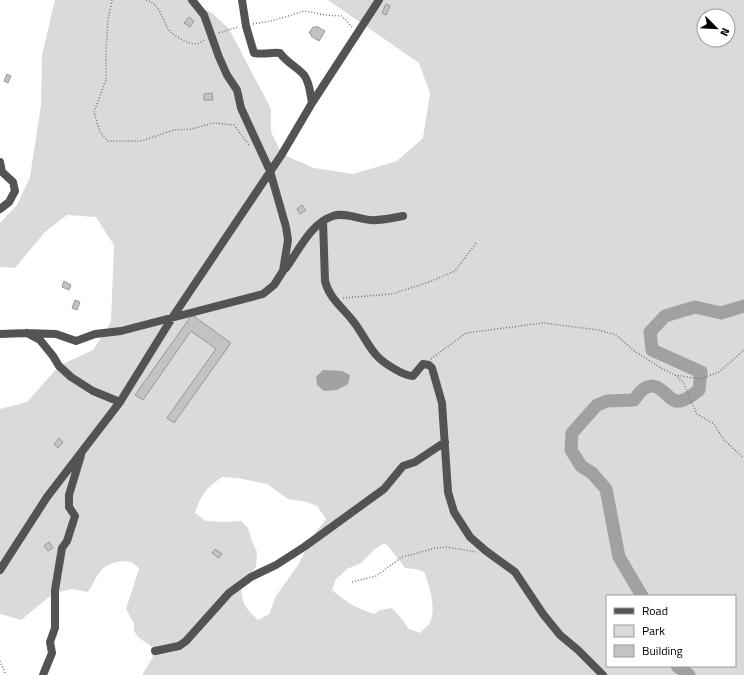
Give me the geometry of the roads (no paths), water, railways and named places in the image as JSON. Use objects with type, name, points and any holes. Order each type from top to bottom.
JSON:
[{"type":"street","points":[[192,0],[204,15],[227,76],[237,90],[241,108],[270,171],[286,227],[288,240],[283,271]]},
{"type":"street","points":[[242,0],[246,26],[254,52],[259,54],[273,52],[280,53],[286,61],[303,74],[308,83],[312,103]]},
{"type":"street","points":[[0,570],[47,497],[120,402],[172,318],[282,154],[312,103],[379,0]]},
{"type":"street","points":[[0,162],[2,172],[13,182],[15,191],[9,202],[0,209]]},
{"type":"street","points":[[0,334],[56,334],[76,341],[95,334],[121,331],[263,294],[274,285],[303,242],[323,221],[334,215],[371,220],[387,220],[403,216]]},
{"type":"street","points":[[323,221],[325,281],[333,298],[353,321],[378,357],[390,366],[410,376],[413,376],[424,364],[429,365],[432,368],[442,403],[448,492],[454,512],[470,537],[514,572],[543,614],[560,635],[578,650],[603,675]]},
{"type":"street","points":[[26,333],[40,340],[59,366],[71,377],[93,391],[120,402]]},
{"type":"street","points":[[155,651],[179,646],[186,641],[229,593],[251,578],[276,565],[304,547],[384,489],[403,466],[415,462],[445,442]]},
{"type":"street","points":[[43,675],[52,653],[50,642],[55,628],[54,590],[62,548],[67,541],[75,516],[70,507],[69,495],[83,450]]},
{"type":"waterway","points":[[641,595],[619,557],[606,489],[592,473],[581,466],[571,450],[572,433],[597,405],[607,401],[634,400],[642,390],[651,386],[660,389],[676,401],[683,400],[693,395],[699,390],[701,372],[652,350],[650,332],[665,316],[695,307],[721,313],[744,306]]},
{"type":"waterway","points":[[678,667],[689,675]]}]
